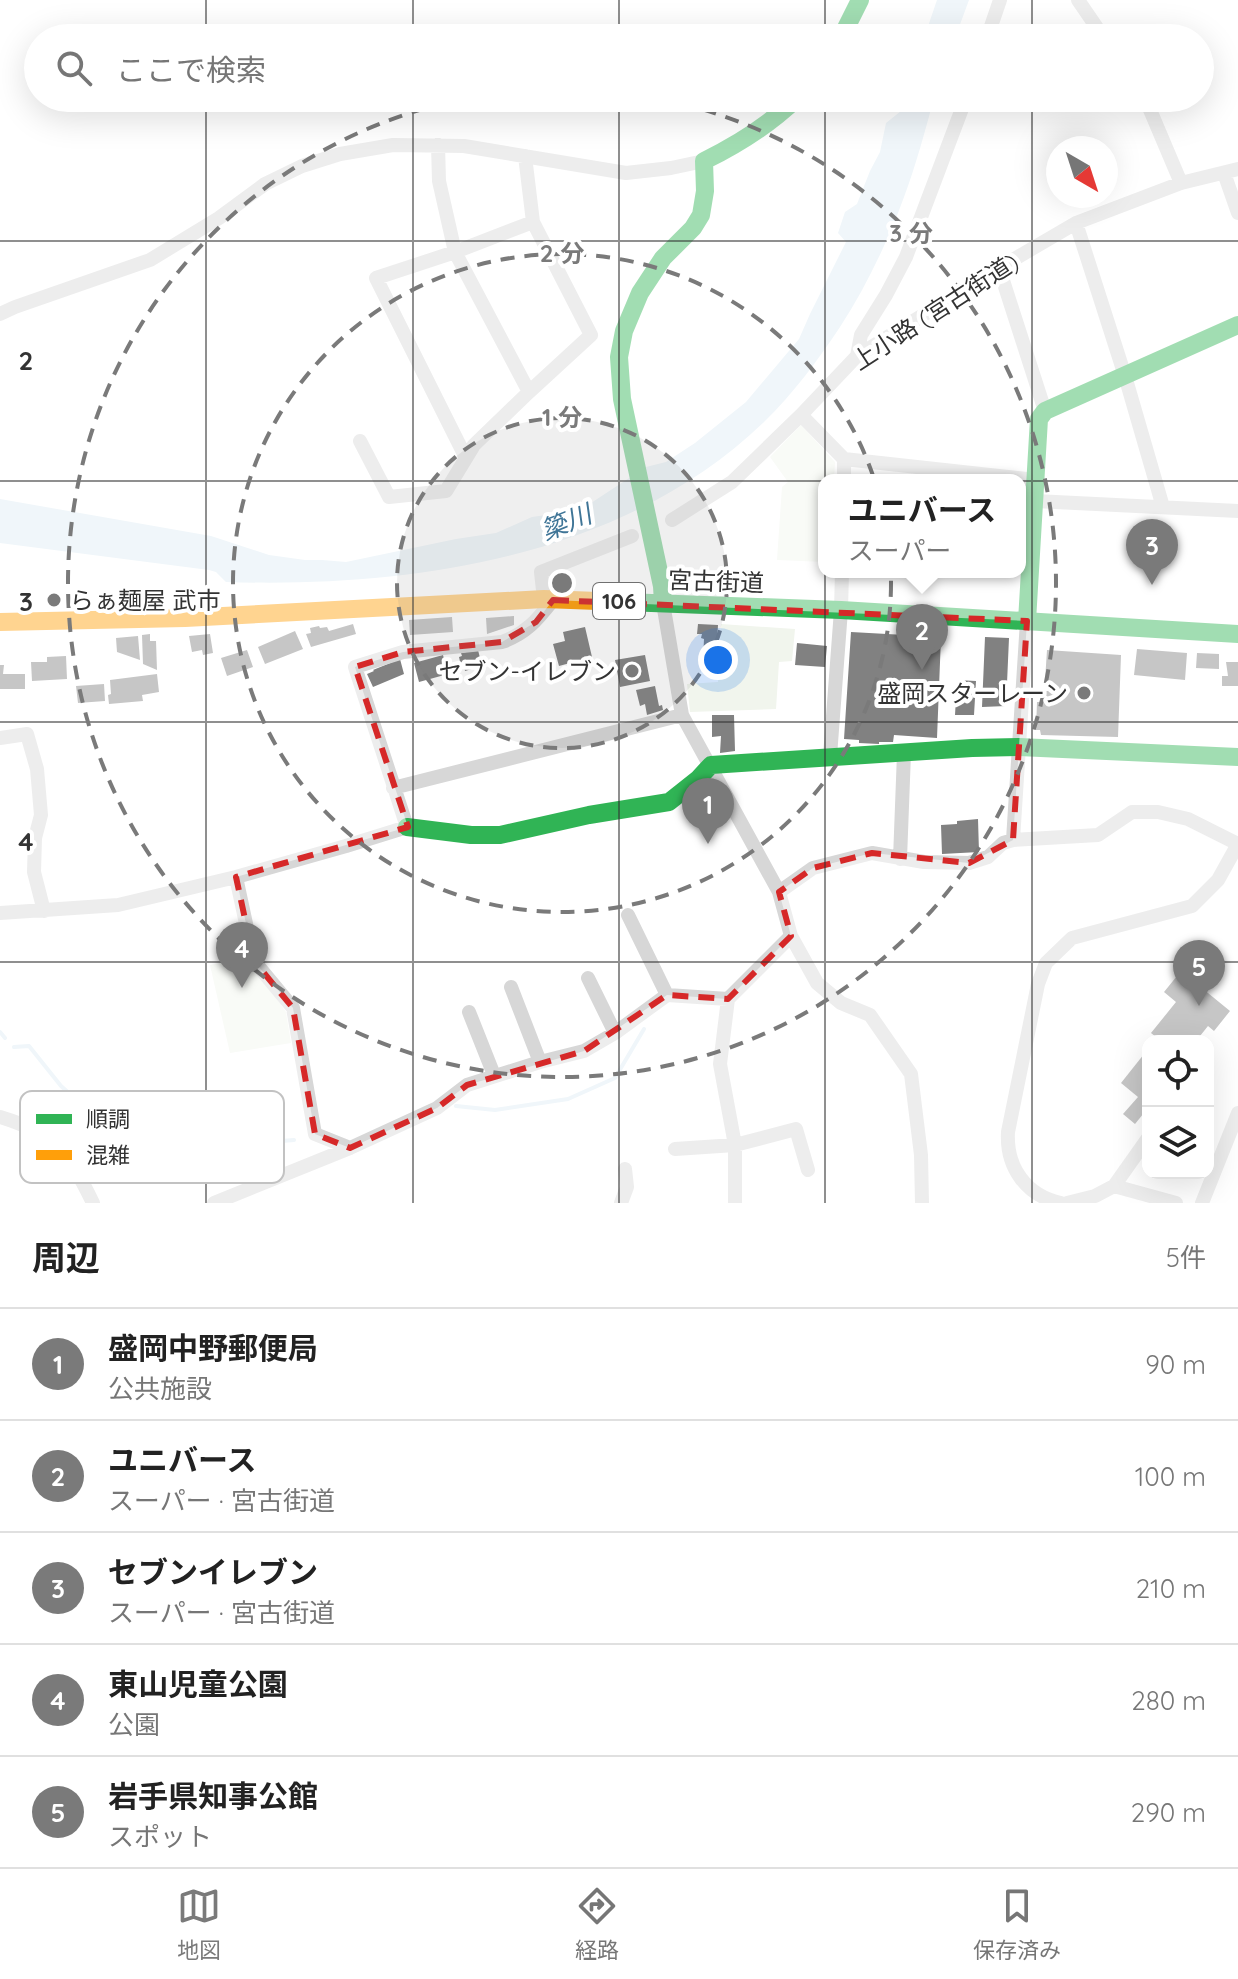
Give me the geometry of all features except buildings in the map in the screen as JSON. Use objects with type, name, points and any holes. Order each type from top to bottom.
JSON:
[{"type":"main road","points":[[848,24],[860,0]]},
{"type":"main road","points":[[663,603],[628,427],[620,377],[620,345],[631,311],[648,280],[671,249],[698,221],[704,200],[704,161],[746,141],[783,112]]},
{"type":"main road","points":[[1027,621],[1039,419],[1045,411],[1238,325]]},
{"type":"main road","name":"宮古街道","points":[[0,622],[185,618],[548,599],[841,610],[1238,634]]},
{"type":"main road","points":[[407,827],[471,835],[500,835],[589,815],[669,802],[711,765],[1019,747],[1238,757]]},
{"type":"street","points":[[992,24],[1000,0]]},
{"type":"street","points":[[1078,0],[1094,24]]},
{"type":"street","points":[[857,356],[861,335],[906,257],[961,112]]},
{"type":"street","points":[[1151,112],[1181,183]]},
{"type":"street","points":[[0,314],[150,260],[219,218],[265,184],[302,166],[340,154],[393,145],[464,146],[626,173],[704,161]]},
{"type":"street","points":[[438,145],[439,181],[455,252],[529,392]]},
{"type":"street","points":[[360,441],[389,497],[446,491],[474,445],[591,335],[533,222],[525,156]]},
{"type":"street","points":[[1231,171],[1238,213]]},
{"type":"street","name":"上小路 (宮古街道)","points":[[672,520],[732,482],[857,356],[1076,223],[1181,183],[1231,171]]},
{"type":"street","points":[[466,458],[376,278],[533,222]]},
{"type":"street","points":[[1076,223],[1163,507]]},
{"type":"street","points":[[999,268],[1045,411]]},
{"type":"street","points":[[801,415],[844,459],[981,474]]},
{"type":"street","points":[[844,459],[844,474]]},
{"type":"street","points":[[1026,479],[1036,480]]},
{"type":"street","points":[[1035,501],[1238,511]]},
{"type":"street","points":[[0,913],[118,905],[236,877],[407,827],[355,667],[403,652],[502,642],[516,637],[536,622],[548,599],[541,572],[632,536]]},
{"type":"street","points":[[830,756],[842,578]]},
{"type":"street","points":[[663,603],[682,715],[779,892],[791,936],[817,983],[841,1003],[870,1015],[911,1074],[921,1155],[922,1203]]},
{"type":"street","points":[[1013,840],[1027,621]]},
{"type":"street","points":[[393,788],[682,715]]},
{"type":"street","points":[[0,738],[27,734],[37,769],[41,815],[35,838],[34,872],[44,911]]},
{"type":"street","points":[[900,859],[904,753]]},
{"type":"street","points":[[779,892],[813,868],[872,853],[924,862],[969,863],[988,857],[1003,843],[1013,840],[1098,835],[1132,812],[1158,812],[1188,819],[1238,844],[1218,880],[1192,906],[1072,938],[1046,963],[1038,984],[1007,1146],[1011,1162],[1031,1190],[1048,1200],[1061,1203]]},
{"type":"street","points":[[236,877],[254,961],[293,1008],[315,1134],[350,1148]]},
{"type":"street","points":[[628,915],[667,995]]},
{"type":"street","points":[[735,1203],[735,1145],[720,1064],[728,999],[791,936]]},
{"type":"street","points":[[588,978],[615,1033]]},
{"type":"street","points":[[511,987],[540,1062]]},
{"type":"street","points":[[284,1178],[437,1108],[467,1085],[584,1051],[615,1033],[667,995],[728,999]]},
{"type":"street","points":[[469,1012],[494,1075]]},
{"type":"street","points":[[1202,1203],[1238,1113]]},
{"type":"street","points":[[0,1117],[20,1123]]},
{"type":"street","points":[[675,1149],[735,1145],[796,1129],[808,1170]]},
{"type":"street","points":[[1067,1203],[1095,1196],[1114,1186],[1142,1146]]},
{"type":"street","points":[[621,1203],[627,1187],[625,1169]]},
{"type":"street","points":[[84,1183],[93,1203]]},
{"type":"street","points":[[214,1203],[240,1198],[273,1183]]},
{"type":"street","points":[[1114,1186],[1176,1203]]},
{"type":"highlighted area","points":[[553,600],[1027,621],[1013,840],[969,863],[872,853],[813,868],[779,892],[791,936],[728,999],[667,995],[584,1051],[467,1085],[437,1108],[350,1148],[315,1134],[293,1008],[254,961],[236,877],[408,827],[355,667],[403,652],[502,642],[536,622]]},
{"type":"shaded area","points":[[801,425],[835,462],[834,474],[818,474],[818,562],[777,560],[782,487],[788,482],[770,457]]},
{"type":"shaded area","points":[[721,624],[795,629],[792,661],[779,662],[776,709],[690,712],[687,684],[718,682]]},
{"type":"shaded area","points":[[247,957],[286,1012],[291,1043],[230,1053],[210,965]]},
{"type":"water","points":[[937,0],[969,0],[960,24],[929,24]]},
{"type":"water","name":"簗川","points":[[900,112],[930,112],[891,230],[840,327],[805,376],[764,422],[708,468],[647,505],[582,534],[513,555],[441,570],[369,579],[226,582],[216,572],[209,570],[0,543],[0,499],[211,536],[269,555],[346,562],[496,533],[532,517],[567,512],[588,505],[646,467],[666,462],[695,443],[746,402],[799,339],[846,242],[838,233],[845,212],[857,204],[880,152],[886,123]]},
{"type":"waterway","points":[[456,1106],[495,1110],[568,1099],[615,1078],[644,1029]]},
{"type":"waterway","points":[[0,1032],[5,1038]]},
{"type":"waterway","points":[[14,1047],[29,1046],[67,1091]]},
{"type":"waterway","points":[[284,1141],[294,1140]]},
{"type":"traffic: fast","points":[[848,24],[860,0]]},
{"type":"traffic: fast","points":[[663,603],[622,399],[619,357],[624,331],[640,293],[663,258],[693,228],[701,215],[705,191],[704,161],[753,133],[782,112]]},
{"type":"traffic: fast","points":[[1027,621],[1039,419],[1045,411],[1238,325]]},
{"type":"traffic: fast","points":[[625,602],[841,610],[1238,634]]},
{"type":"traffic: fast","points":[[407,827],[471,835],[500,835],[589,815],[669,802],[711,765],[1019,747],[1238,757]]},
{"type":"traffic: slow","points":[[0,622],[185,618],[544,599],[625,602]]},
{"type":"place","name":"セブンイレブン","points":[[1152,585]]},
{"type":"place","name":"らぁ麺屋 武市","points":[[54,600]]},
{"type":"place","name":"ユニバース","points":[[922,670]]},
{"type":"place","name":"セブン-イレブン","points":[[632,671]]},
{"type":"place","name":"盛岡スターレーン","points":[[1084,693]]},
{"type":"place","name":"盛岡中野郵便局","points":[[708,844]]},
{"type":"place","name":"東山児童公園","points":[[242,988]]},
{"type":"place","name":"岩手県知事公館","points":[[1199,1006]]}]
